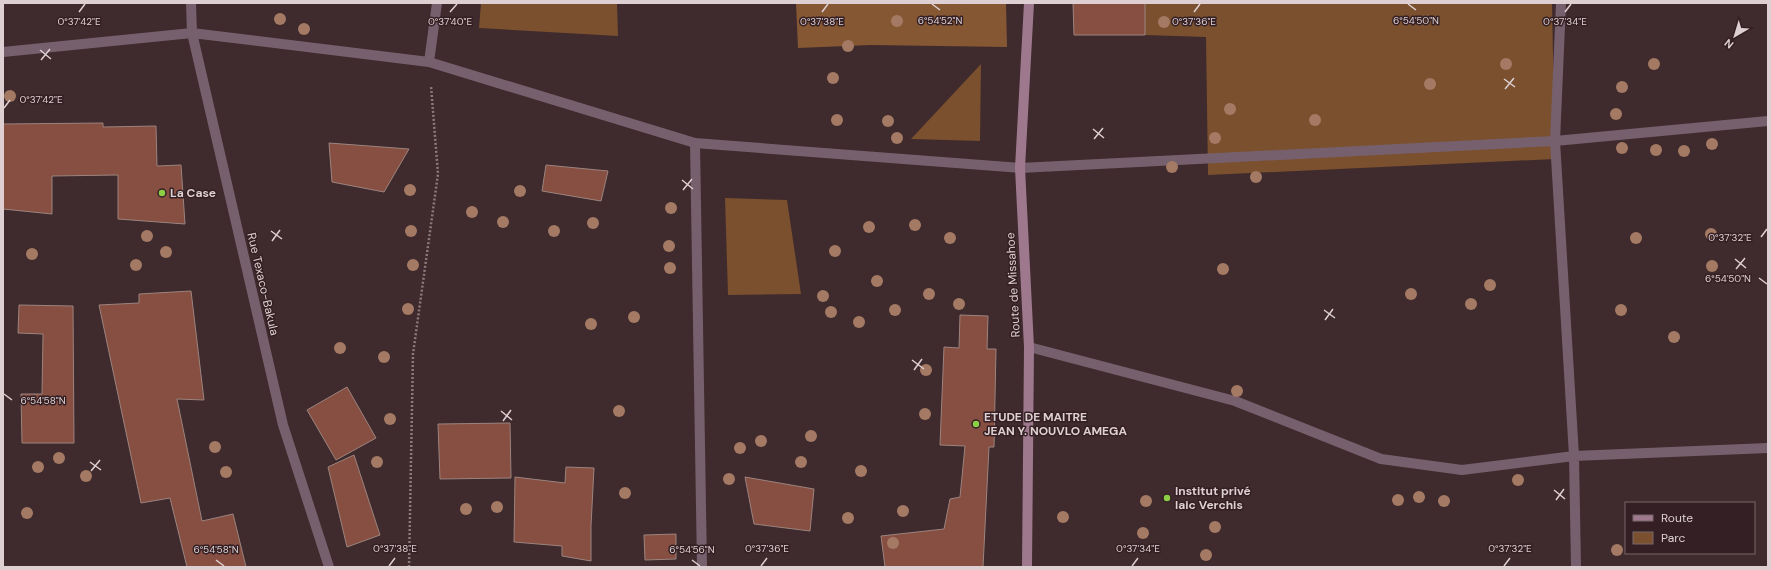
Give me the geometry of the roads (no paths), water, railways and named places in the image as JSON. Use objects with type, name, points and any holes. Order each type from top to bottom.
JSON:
[{"type":"main road","name":"Route de Missahoe","points":[[1027,567],[1029,347],[1020,168],[1029,3]]},
{"type":"street","name":"Rue Texaco-Bakula","points":[[191,3],[192,33],[283,425],[329,567]]},
{"type":"street","points":[[429,62],[437,3]]},
{"type":"street","points":[[1561,3],[1555,141],[1574,456],[1576,567]]},
{"type":"street","points":[[3,52],[192,33],[429,62],[695,143],[1020,168],[1555,141],[1768,122]]},
{"type":"street","points":[[695,143],[702,567]]},
{"type":"street","points":[[1029,347],[1235,401],[1381,459],[1462,470],[1574,456],[1768,448]]},
{"type":"place","name":"La Case","points":[[162,193]]},
{"type":"place","name":"ETUDE DE MAITRE JEAN Y. NOUVLO AMEGA","points":[[976,424]]},
{"type":"place","name":"Institut privé laic Verchis","points":[[1167,498]]}]
